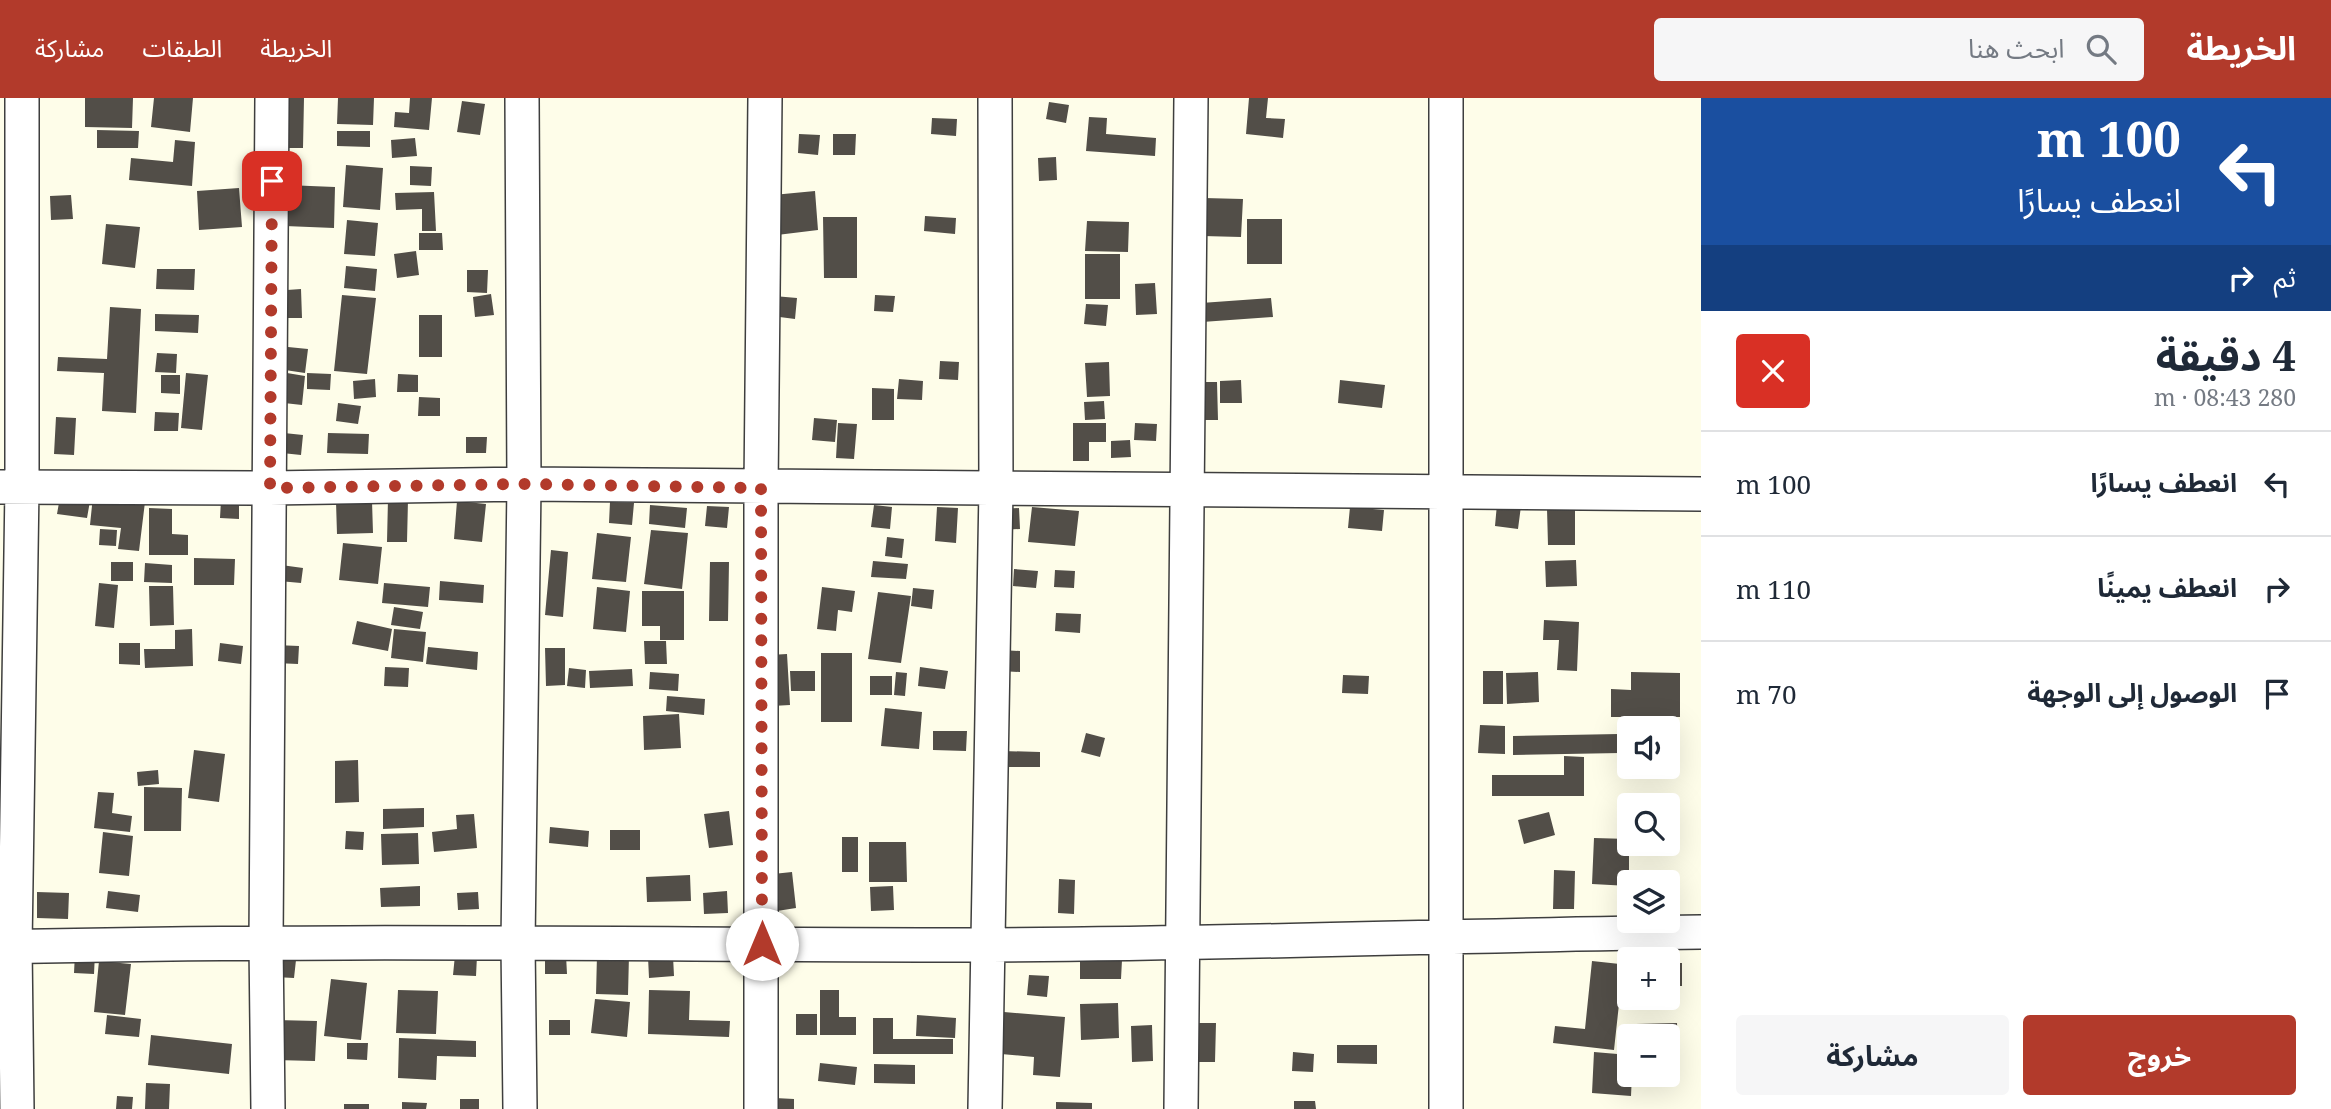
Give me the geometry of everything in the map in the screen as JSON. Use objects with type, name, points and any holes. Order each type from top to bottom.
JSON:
[{"type":"street","points":[[17,1109],[8,946],[11,487],[22,98]]},
{"type":"street","points":[[268,1109],[266,943],[272,98]]},
{"type":"street","points":[[520,1109],[518,944],[524,484],[522,98]]},
{"type":"street","points":[[761,1109],[761,488],[765,98]]},
{"type":"street","points":[[985,1109],[996,489],[995,98]]},
{"type":"street","points":[[1181,1109],[1191,98]]},
{"type":"street","points":[[1446,98],[1446,1109]]},
{"type":"street","points":[[11,487],[270,488],[524,484],[1701,494]]},
{"type":"street","points":[[8,946],[266,943],[1184,943],[1447,935],[1701,932]]},
{"type":"building","points":[[85,98],[133,98],[132,128],[85,127]]},
{"type":"building","points":[[154,98],[193,98],[190,132],[151,127]]},
{"type":"building","points":[[282,98],[304,98],[303,148],[281,148]]},
{"type":"building","points":[[338,98],[374,98],[373,125],[337,124]]},
{"type":"building","points":[[410,98],[432,98],[429,130],[394,127],[395,112],[409,113]]},
{"type":"building","points":[[1249,98],[1268,98],[1266,118],[1285,119],[1283,138],[1246,134]]},
{"type":"building","points":[[462,101],[485,104],[480,135],[457,132]]},
{"type":"building","points":[[1049,102],[1069,105],[1066,123],[1046,119]]},
{"type":"building","points":[[1089,117],[1107,118],[1106,134],[1156,138],[1155,156],[1086,151]]},
{"type":"building","points":[[932,118],[957,119],[956,136],[931,134]]},
{"type":"building","points":[[97,130],[139,131],[138,148],[97,148]]},
{"type":"building","points":[[337,131],[370,131],[370,147],[337,146]]},
{"type":"building","points":[[799,134],[820,135],[818,155],[798,153]]},
{"type":"building","points":[[833,134],[856,134],[855,155],[833,155]]},
{"type":"building","points":[[415,138],[417,156],[392,158],[391,140]]},
{"type":"building","points":[[175,140],[195,142],[192,186],[129,180],[131,158],[173,162]]},
{"type":"building","points":[[1056,157],[1057,180],[1039,181],[1038,158]]},
{"type":"building","points":[[346,165],[383,168],[380,210],[343,207]]},
{"type":"building","points":[[410,166],[432,167],[431,186],[410,185]]},
{"type":"building","points":[[286,185],[335,187],[334,228],[285,226]]},
{"type":"building","points":[[239,188],[242,227],[199,230],[197,191]]},
{"type":"building","points":[[815,191],[818,230],[777,235],[773,195]]},
{"type":"building","points":[[434,192],[436,231],[422,231],[422,209],[396,210],[395,193]]},
{"type":"building","points":[[71,195],[73,219],[51,220],[50,196]]},
{"type":"building","points":[[1204,198],[1243,199],[1241,237],[1203,236]]},
{"type":"building","points":[[925,216],[956,218],[955,234],[924,231]]},
{"type":"building","points":[[823,217],[857,217],[857,278],[824,278]]},
{"type":"building","points":[[1247,219],[1282,219],[1282,264],[1247,264]]},
{"type":"building","points":[[347,220],[378,223],[375,256],[344,254]]},
{"type":"building","points":[[1087,221],[1129,222],[1128,252],[1085,251]]},
{"type":"building","points":[[106,224],[140,227],[135,268],[102,264]]},
{"type":"building","points":[[419,233],[442,233],[443,250],[419,250]]},
{"type":"building","points":[[416,251],[419,275],[397,278],[394,254]]},
{"type":"building","points":[[1085,254],[1120,254],[1120,299],[1085,299]]},
{"type":"building","points":[[346,266],[377,269],[375,291],[344,288]]},
{"type":"building","points":[[157,269],[195,269],[194,290],[156,289]]},
{"type":"building","points":[[467,270],[488,270],[487,293],[467,292]]},
{"type":"building","points":[[1155,283],[1157,314],[1136,315],[1135,284]]},
{"type":"building","points":[[301,289],[302,318],[288,318],[287,290]]},
{"type":"building","points":[[491,294],[494,315],[475,317],[473,297]]},
{"type":"building","points":[[342,295],[376,298],[367,374],[334,371]]},
{"type":"building","points":[[875,295],[895,296],[893,312],[874,311]]},
{"type":"building","points":[[774,296],[797,298],[795,319],[772,316]]},
{"type":"building","points":[[1271,298],[1273,317],[1202,322],[1201,303]]},
{"type":"building","points":[[1086,304],[1108,305],[1106,326],[1084,324]]},
{"type":"building","points":[[110,307],[141,309],[136,413],[102,411],[104,373],[57,371],[58,357],[107,359]]},
{"type":"building","points":[[155,314],[199,315],[198,333],[155,331]]},
{"type":"building","points":[[419,315],[442,315],[442,357],[419,357]]},
{"type":"building","points":[[288,347],[308,349],[305,373],[285,370]]},
{"type":"building","points":[[157,353],[177,354],[176,373],[155,372]]},
{"type":"building","points":[[940,361],[959,362],[958,380],[939,379]]},
{"type":"building","points":[[1109,362],[1110,396],[1087,397],[1085,363]]},
{"type":"building","points":[[186,373],[208,375],[202,430],[181,428]]},
{"type":"building","points":[[287,373],[305,376],[302,405],[284,403]]},
{"type":"building","points":[[307,373],[331,374],[330,390],[307,389]]},
{"type":"building","points":[[398,374],[418,375],[418,392],[397,392]]},
{"type":"building","points":[[161,375],[180,375],[180,394],[161,393]]},
{"type":"building","points":[[375,379],[376,397],[354,399],[353,381]]},
{"type":"building","points":[[899,379],[923,381],[922,400],[897,399]]},
{"type":"building","points":[[1241,380],[1242,403],[1220,403],[1220,381]]},
{"type":"building","points":[[1340,380],[1385,385],[1382,408],[1338,403]]},
{"type":"building","points":[[1197,382],[1217,382],[1218,420],[1198,420]]},
{"type":"building","points":[[872,388],[894,389],[894,420],[872,420]]},
{"type":"building","points":[[419,397],[440,398],[440,416],[418,416]]},
{"type":"building","points":[[1104,401],[1105,419],[1085,420],[1084,402]]},
{"type":"building","points":[[338,403],[361,406],[358,424],[336,421]]},
{"type":"building","points":[[155,412],[179,413],[178,431],[154,431]]},
{"type":"building","points":[[56,417],[76,418],[74,455],[54,454]]},
{"type":"building","points":[[814,418],[837,420],[835,442],[812,440]]},
{"type":"building","points":[[838,423],[857,424],[854,459],[836,458]]},
{"type":"building","points":[[1073,423],[1106,423],[1106,442],[1089,442],[1089,461],[1073,461]]},
{"type":"building","points":[[1135,423],[1157,424],[1156,441],[1134,440]]},
{"type":"building","points":[[284,433],[303,435],[301,455],[282,453]]},
{"type":"building","points":[[328,433],[369,434],[368,454],[327,453]]},
{"type":"building","points":[[466,437],[487,437],[486,453],[466,453]]},
{"type":"building","points":[[1130,440],[1131,457],[1111,458],[1111,441]]},
{"type":"building","points":[[93,496],[145,502],[139,551],[118,549],[121,528],[90,525]]},
{"type":"building","points":[[60,497],[90,501],[87,518],[57,514]]},
{"type":"building","points":[[388,499],[408,500],[407,542],[387,542]]},
{"type":"building","points":[[221,500],[239,501],[239,519],[220,518]]},
{"type":"building","points":[[372,501],[373,533],[337,534],[336,502]]},
{"type":"building","points":[[457,501],[486,504],[482,542],[454,539]]},
{"type":"building","points":[[610,502],[634,503],[632,525],[609,523]]},
{"type":"building","points":[[1497,504],[1521,506],[1518,529],[1495,526]]},
{"type":"building","points":[[650,505],[687,508],[685,528],[649,524]]},
{"type":"building","points":[[874,505],[892,507],[890,529],[871,527]]},
{"type":"building","points":[[707,506],[729,507],[727,528],[705,526]]},
{"type":"building","points":[[937,507],[958,508],[956,543],[935,541]]},
{"type":"building","points":[[1032,507],[1079,511],[1075,546],[1028,542]]},
{"type":"building","points":[[1350,507],[1384,510],[1382,531],[1348,528]]},
{"type":"building","points":[[149,508],[172,509],[172,534],[188,535],[188,555],[149,555]]},
{"type":"building","points":[[1019,508],[1020,529],[1000,530],[999,509]]},
{"type":"building","points":[[1575,508],[1575,545],[1548,545],[1547,509]]},
{"type":"building","points":[[100,529],[117,530],[116,546],[99,545]]},
{"type":"building","points":[[651,530],[688,533],[682,589],[644,584]]},
{"type":"building","points":[[597,533],[631,537],[626,582],[592,579]]},
{"type":"building","points":[[887,537],[904,539],[902,558],[885,556]]},
{"type":"building","points":[[343,543],[382,547],[378,584],[339,580]]},
{"type":"building","points":[[551,550],[568,552],[563,617],[545,615]]},
{"type":"building","points":[[194,558],[235,559],[234,585],[194,585]]},
{"type":"building","points":[[1576,560],[1577,586],[1546,587],[1545,561]]},
{"type":"building","points":[[873,561],[908,564],[906,579],[871,577]]},
{"type":"building","points":[[111,562],[133,562],[133,581],[111,581]]},
{"type":"building","points":[[710,562],[729,562],[728,621],[709,621]]},
{"type":"building","points":[[145,563],[172,565],[172,583],[144,582]]},
{"type":"building","points":[[281,565],[303,568],[301,583],[279,581]]},
{"type":"building","points":[[1014,569],[1038,571],[1036,588],[1013,586]]},
{"type":"building","points":[[1055,570],[1075,571],[1074,588],[1054,587]]},
{"type":"building","points":[[440,581],[484,585],[483,603],[439,600]]},
{"type":"building","points":[[99,583],[118,585],[114,628],[95,626]]},
{"type":"building","points":[[384,583],[430,587],[428,607],[382,603]]},
{"type":"building","points":[[149,586],[173,586],[174,625],[150,626]]},
{"type":"building","points":[[597,587],[630,591],[626,632],[593,629]]},
{"type":"building","points":[[822,587],[855,591],[852,612],[838,610],[836,631],[817,629]]},
{"type":"building","points":[[913,588],[934,590],[932,609],[911,606]]},
{"type":"building","points":[[642,591],[684,591],[684,640],[660,640],[660,626],[642,626]]},
{"type":"building","points":[[878,592],[911,596],[901,663],[868,659]]},
{"type":"building","points":[[394,607],[423,612],[420,629],[391,625]]},
{"type":"building","points":[[1056,613],[1081,614],[1080,633],[1055,631]]},
{"type":"building","points":[[1544,620],[1579,622],[1577,671],[1557,670],[1559,640],[1543,640]]},
{"type":"building","points":[[357,621],[392,629],[388,651],[352,644]]},
{"type":"building","points":[[192,629],[193,666],[145,668],[144,649],[175,649],[175,630]]},
{"type":"building","points":[[394,629],[426,632],[423,662],[391,658]]},
{"type":"building","points":[[644,641],[666,641],[667,664],[645,664]]},
{"type":"building","points":[[119,643],[140,643],[140,665],[119,664]]},
{"type":"building","points":[[220,643],[243,646],[241,664],[218,661]]},
{"type":"building","points":[[275,645],[299,646],[298,664],[275,663]]},
{"type":"building","points":[[428,647],[478,652],[477,670],[426,664]]},
{"type":"building","points":[[545,648],[565,648],[565,685],[546,686]]},
{"type":"building","points":[[1001,650],[1020,651],[1020,672],[1000,671]]},
{"type":"building","points":[[821,653],[852,653],[852,722],[821,722]]},
{"type":"building","points":[[787,654],[790,705],[772,706],[770,655]]},
{"type":"building","points":[[385,667],[409,668],[408,687],[384,686]]},
{"type":"building","points":[[920,667],[948,671],[945,689],[918,686]]},
{"type":"building","points":[[569,668],[586,670],[585,688],[567,686]]},
{"type":"building","points":[[632,669],[633,686],[590,688],[589,671]]},
{"type":"building","points":[[790,671],[815,671],[815,691],[791,691]]},
{"type":"building","points":[[1483,671],[1503,671],[1503,704],[1483,704]]},
{"type":"building","points":[[650,672],[679,674],[678,691],[649,689]]},
{"type":"building","points":[[896,672],[907,673],[905,696],[894,695]]},
{"type":"building","points":[[1538,672],[1539,702],[1507,704],[1506,673]]},
{"type":"building","points":[[1631,672],[1680,673],[1680,716],[1611,717],[1611,689],[1631,690]]},
{"type":"building","points":[[1343,675],[1369,676],[1368,694],[1342,693]]},
{"type":"building","points":[[870,676],[892,676],[892,695],[870,695]]},
{"type":"building","points":[[667,696],[705,699],[704,715],[666,711]]},
{"type":"building","points":[[885,708],[922,712],[919,749],[881,746]]},
{"type":"building","points":[[679,714],[681,748],[644,750],[643,716]]},
{"type":"building","points":[[1480,725],[1505,726],[1505,754],[1478,753]]},
{"type":"building","points":[[933,731],[967,731],[966,751],[933,750]]},
{"type":"building","points":[[1086,733],[1105,738],[1100,757],[1081,752]]},
{"type":"building","points":[[1617,734],[1617,753],[1513,755],[1513,736]]},
{"type":"building","points":[[194,750],[225,754],[219,802],[188,798]]},
{"type":"building","points":[[1002,751],[1040,752],[1040,767],[1002,767]]},
{"type":"building","points":[[1564,756],[1584,757],[1584,796],[1492,796],[1492,775],[1564,775]]},
{"type":"building","points":[[358,760],[359,802],[335,803],[335,761]]},
{"type":"building","points":[[158,770],[159,784],[138,786],[137,772]]},
{"type":"building","points":[[144,787],[182,788],[181,831],[144,831]]},
{"type":"building","points":[[98,792],[114,793],[112,813],[132,816],[130,832],[94,828]]},
{"type":"building","points":[[424,808],[424,827],[383,829],[383,809]]},
{"type":"building","points":[[729,811],[733,845],[709,848],[704,814]]},
{"type":"building","points":[[1549,812],[1555,835],[1524,844],[1518,820]]},
{"type":"building","points":[[474,814],[477,848],[434,852],[432,832],[457,829],[456,815]]},
{"type":"building","points":[[550,827],[589,831],[588,847],[549,843]]},
{"type":"building","points":[[610,830],[640,830],[640,850],[610,850]]},
{"type":"building","points":[[346,831],[364,832],[363,850],[345,849]]},
{"type":"building","points":[[103,832],[133,836],[129,876],[99,873]]},
{"type":"building","points":[[418,833],[419,864],[382,865],[381,834]]},
{"type":"building","points":[[842,837],[858,837],[858,872],[842,872]]},
{"type":"building","points":[[1594,838],[1617,839],[1617,856],[1629,856],[1629,870],[1617,870],[1617,885],[1592,884]]},
{"type":"building","points":[[869,842],[906,842],[907,882],[869,882]]},
{"type":"building","points":[[1554,870],[1575,871],[1574,909],[1553,909]]},
{"type":"building","points":[[792,872],[796,908],[777,911],[773,874]]},
{"type":"building","points":[[690,875],[691,901],[647,902],[646,877]]},
{"type":"building","points":[[1059,879],[1075,880],[1074,914],[1058,913]]},
{"type":"building","points":[[420,886],[420,906],[381,907],[380,888]]},
{"type":"building","points":[[893,886],[894,910],[871,911],[870,887]]},
{"type":"building","points":[[108,891],[140,895],[138,912],[106,908]]},
{"type":"building","points":[[727,891],[728,913],[704,914],[703,893]]},
{"type":"building","points":[[37,892],[69,893],[68,919],[37,918]]},
{"type":"building","points":[[478,892],[479,909],[458,910],[457,893]]},
{"type":"building","points":[[75,953],[95,953],[94,974],[74,973]]},
{"type":"building","points":[[455,955],[477,956],[476,976],[453,975]]},
{"type":"building","points":[[566,955],[567,974],[545,974],[545,956]]},
{"type":"building","points":[[597,955],[629,955],[628,995],[596,994]]},
{"type":"building","points":[[673,956],[674,976],[649,978],[648,957]]},
{"type":"building","points":[[276,958],[296,960],[294,978],[275,977]]},
{"type":"building","points":[[1080,960],[1122,960],[1121,979],[1080,979]]},
{"type":"building","points":[[99,961],[131,964],[125,1015],[94,1012]]},
{"type":"building","points":[[1592,961],[1617,964],[1618,1010],[1614,1050],[1553,1043],[1555,1026],[1585,1029]]},
{"type":"building","points":[[1680,963],[1682,963],[1680,986]]},
{"type":"building","points":[[1029,975],[1049,976],[1047,997],[1027,995]]},
{"type":"building","points":[[331,979],[367,983],[361,1040],[324,1036]]},
{"type":"building","points":[[398,990],[438,991],[436,1034],[396,1033]]},
{"type":"building","points":[[649,990],[690,991],[689,1020],[730,1021],[729,1037],[648,1034]]},
{"type":"building","points":[[820,990],[839,990],[839,1017],[856,1017],[856,1035],[820,1035]]},
{"type":"building","points":[[595,999],[630,1002],[627,1037],[591,1033]]},
{"type":"building","points":[[1118,1003],[1119,1038],[1081,1040],[1080,1004]]},
{"type":"building","points":[[1004,1012],[1065,1017],[1060,1077],[1033,1075],[1034,1057],[1001,1054]]},
{"type":"building","points":[[796,1014],[817,1014],[817,1035],[796,1035]]},
{"type":"building","points":[[107,1015],[141,1019],[139,1037],[105,1034]]},
{"type":"building","points":[[917,1015],[956,1018],[955,1038],[916,1036]]},
{"type":"building","points":[[873,1018],[893,1018],[893,1039],[953,1039],[953,1054],[873,1054]]},
{"type":"building","points":[[276,1020],[317,1021],[315,1061],[275,1060]]},
{"type":"building","points":[[549,1020],[570,1020],[570,1035],[549,1035]]},
{"type":"building","points":[[1198,1023],[1216,1023],[1215,1062],[1197,1062]]},
{"type":"building","points":[[1152,1025],[1153,1061],[1132,1062],[1131,1026]]},
{"type":"building","points":[[151,1035],[232,1044],[229,1074],[148,1065]]},
{"type":"building","points":[[399,1038],[476,1041],[476,1057],[437,1056],[436,1080],[398,1078]]},
{"type":"building","points":[[347,1043],[368,1043],[367,1060],[347,1059]]},
{"type":"building","points":[[1337,1045],[1377,1045],[1377,1064],[1337,1063]]},
{"type":"building","points":[[1293,1052],[1314,1054],[1313,1072],[1292,1071]]},
{"type":"building","points":[[1594,1052],[1617,1054],[1617,1087],[1631,1087],[1631,1096],[1592,1093]]},
{"type":"building","points":[[820,1063],[857,1067],[855,1085],[818,1081]]},
{"type":"building","points":[[874,1064],[915,1065],[915,1084],[874,1083]]},
{"type":"building","points":[[146,1083],[170,1084],[169,1109],[145,1109]]},
{"type":"building","points":[[117,1096],[133,1097],[132,1109],[116,1109]]},
{"type":"building","points":[[775,1098],[794,1099],[794,1109],[775,1109]]},
{"type":"building","points":[[460,1099],[479,1099],[479,1109],[460,1109]]},
{"type":"building","points":[[1294,1101],[1315,1101],[1316,1109],[1294,1109]]},
{"type":"building","points":[[402,1102],[427,1103],[426,1109],[402,1109]]},
{"type":"building","points":[[1056,1102],[1092,1103],[1092,1109],[1056,1109]]},
{"type":"building","points":[[344,1104],[369,1104],[369,1109],[344,1109]]},
{"type":"route","points":[[272,181],[270,488],[524,484],[761,488],[762,944]]}]
